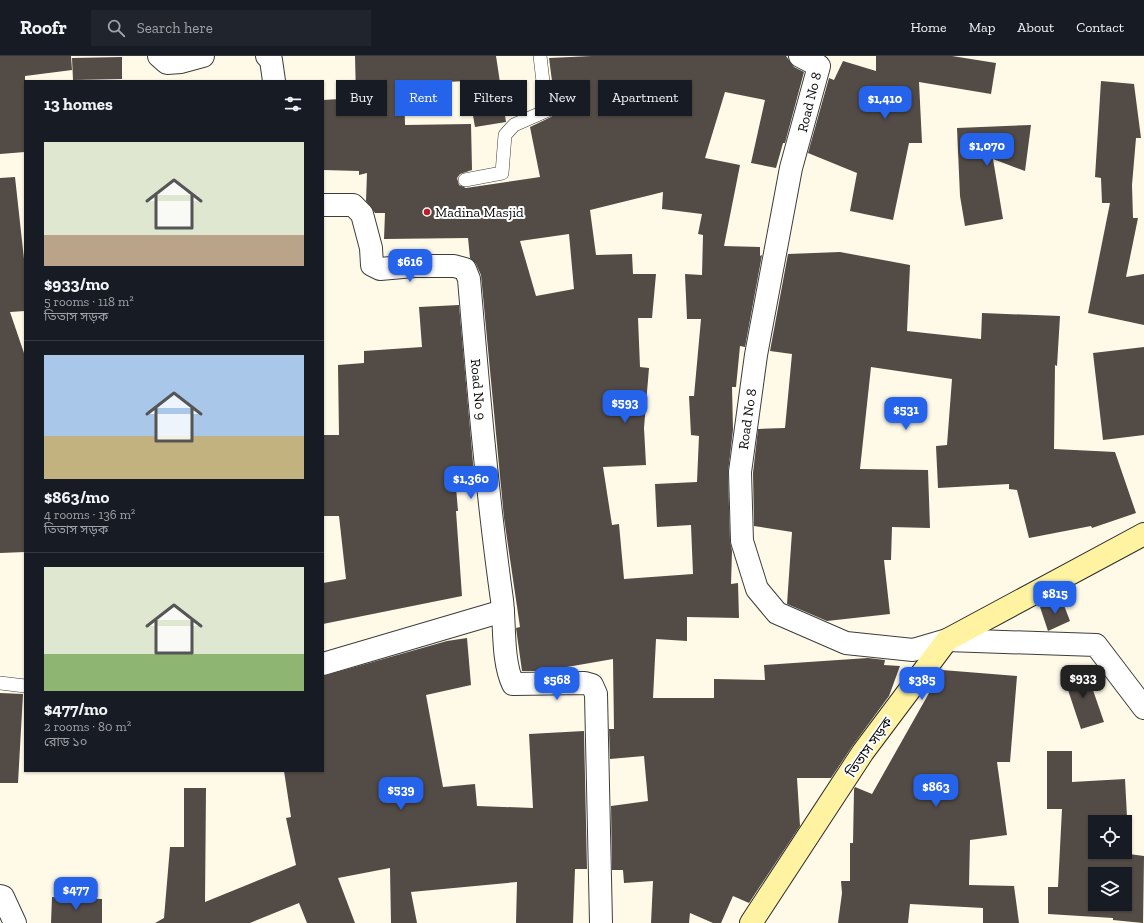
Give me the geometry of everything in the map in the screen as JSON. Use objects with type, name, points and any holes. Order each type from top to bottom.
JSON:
[{"type":"street","points":[[159,56],[167,63],[181,62],[203,56]]},
{"type":"street","points":[[267,56],[271,60],[274,80]]},
{"type":"street","name":"Road No 8","points":[[800,56],[819,66],[791,168],[756,355],[740,472],[742,541],[757,589],[777,613],[846,643],[913,650],[946,640]]},
{"type":"street","name":"Road No 9","points":[[324,205],[353,205],[362,214],[372,264],[380,270],[414,266],[454,266],[465,269],[468,279],[488,500],[503,611],[508,674],[513,684],[585,683],[592,686],[596,694],[601,923]]},
{"type":"street","name":"তিতাস সড়ক","points":[[751,923],[863,752],[946,640],[1144,534]]},
{"type":"street","points":[[324,664],[503,611]]},
{"type":"street","points":[[946,640],[1096,645],[1144,708]]},
{"type":"street","points":[[0,896],[3,897],[16,923]]},
{"type":"lane","points":[[465,180],[502,173],[505,135],[514,125],[548,110],[545,99],[540,56]]},
{"type":"lane","points":[[0,683],[24,686]]},
{"type":"building","points":[[0,56],[71,56],[72,70],[25,76],[24,152],[0,154]]},
{"type":"building","points":[[355,56],[496,56],[500,80],[460,80],[460,81],[452,82],[452,80],[395,80],[395,116],[405,116],[405,125],[471,124],[472,170],[460,174],[457,178],[459,185],[466,188],[540,177],[530,127],[552,116],[590,116],[590,80],[552,80],[549,58],[592,56],[786,56],[794,67],[804,72],[785,143],[783,143],[776,168],[751,163],[765,100],[725,92],[705,158],[740,165],[724,246],[760,247],[760,256],[762,255],[745,347],[740,346],[736,387],[732,387],[733,430],[728,472],[730,541],[732,551],[731,584],[738,583],[739,618],[687,617],[687,641],[656,639],[653,698],[714,698],[714,679],[765,680],[764,665],[868,658],[885,660],[884,665],[900,666],[889,696],[831,778],[797,778],[800,826],[749,903],[733,896],[721,923],[713,923],[690,913],[689,923],[651,923],[653,881],[624,883],[623,870],[612,870],[611,806],[648,801],[644,756],[610,759],[609,729],[614,729],[613,659],[544,671],[522,671],[516,628],[520,627],[504,518],[481,275],[476,264],[470,258],[468,238],[384,239],[385,213],[375,213],[366,201],[367,173],[359,175],[359,171],[324,170],[324,100],[336,99],[336,116],[387,116],[387,80],[356,80]],"holes":[[[663,192],[662,209],[702,214],[698,234],[703,235],[702,275],[685,274],[687,319],[701,319],[694,396],[689,396],[691,435],[699,436],[697,482],[655,484],[657,527],[691,525],[693,574],[624,579],[619,524],[612,525],[603,467],[646,465],[644,428],[649,368],[640,367],[638,318],[652,318],[656,274],[633,274],[632,254],[596,255],[590,210]],[[569,234],[574,289],[536,296],[520,241]]]},
{"type":"building","points":[[876,56],[952,56],[996,63],[991,94],[919,82],[922,143],[909,143],[893,220],[850,211],[857,173],[808,153],[829,78],[834,80],[843,61],[876,71]]},
{"type":"building","points":[[122,57],[122,79],[73,80],[72,58]]},
{"type":"building","points":[[1101,81],[1134,84],[1141,138],[1136,138],[1132,185],[1133,218],[1138,218],[1126,277],[1144,274],[1144,325],[1088,313],[1110,203],[1102,203],[1101,178],[1095,177]]},
{"type":"building","points":[[473,116],[505,116],[506,122],[475,127]]},
{"type":"building","points":[[1031,125],[1025,171],[993,159],[1003,219],[965,226],[960,196],[957,128]]},
{"type":"building","points":[[15,177],[24,259],[24,311],[10,312],[24,353],[24,552],[0,553],[0,178]]},
{"type":"building","points":[[840,252],[910,265],[907,331],[981,339],[982,313],[1060,316],[1057,366],[1055,365],[1054,449],[1115,452],[1136,513],[1092,528],[1091,526],[1029,538],[1017,490],[1009,489],[1009,484],[938,488],[936,446],[947,445],[952,379],[871,367],[860,469],[928,470],[930,528],[892,527],[891,560],[884,560],[890,614],[827,621],[787,604],[792,532],[754,526],[753,473],[758,429],[785,428],[792,354],[770,351],[788,254]]},
{"type":"building","points":[[459,305],[474,474],[455,475],[462,596],[324,624],[324,583],[346,579],[339,516],[324,516],[324,435],[339,435],[338,365],[364,363],[364,351],[422,347],[419,307]]},
{"type":"building","points":[[1144,347],[1144,435],[1103,440],[1093,353]]},
{"type":"building","points":[[1062,600],[1070,621],[1048,631],[1040,607]]},
{"type":"building","points":[[467,638],[471,685],[426,695],[443,787],[475,784],[477,806],[533,808],[529,734],[584,731],[587,869],[575,869],[573,923],[516,923],[517,882],[411,892],[417,923],[391,923],[390,868],[338,878],[355,923],[307,923],[299,903],[250,923],[155,923],[164,918],[170,847],[184,847],[184,788],[206,788],[205,902],[296,865],[286,818],[291,817],[284,772],[324,772],[324,676],[447,641]]},
{"type":"building","points":[[942,670],[1017,676],[1010,762],[997,762],[1007,835],[970,840],[969,885],[1014,886],[1019,923],[983,923],[983,908],[910,904],[908,923],[838,923],[842,893],[841,881],[850,881],[850,843],[853,843],[854,789],[855,787],[872,794]]},
{"type":"building","points":[[1077,670],[1086,670],[1104,722],[1081,729],[1063,675]]},
{"type":"building","points":[[0,693],[23,694],[18,783],[0,783]]},
{"type":"building","points":[[1047,751],[1072,751],[1072,782],[1125,779],[1127,815],[1088,815],[1088,859],[1132,859],[1132,854],[1144,856],[1143,923],[1113,920],[1113,918],[1048,914],[1048,887],[1058,887],[1062,809],[1047,809]]},
{"type":"building","points":[[52,897],[102,899],[102,923],[51,923]]},
{"type":"place","name":"Madina Masjid","points":[[427,212]]}]
